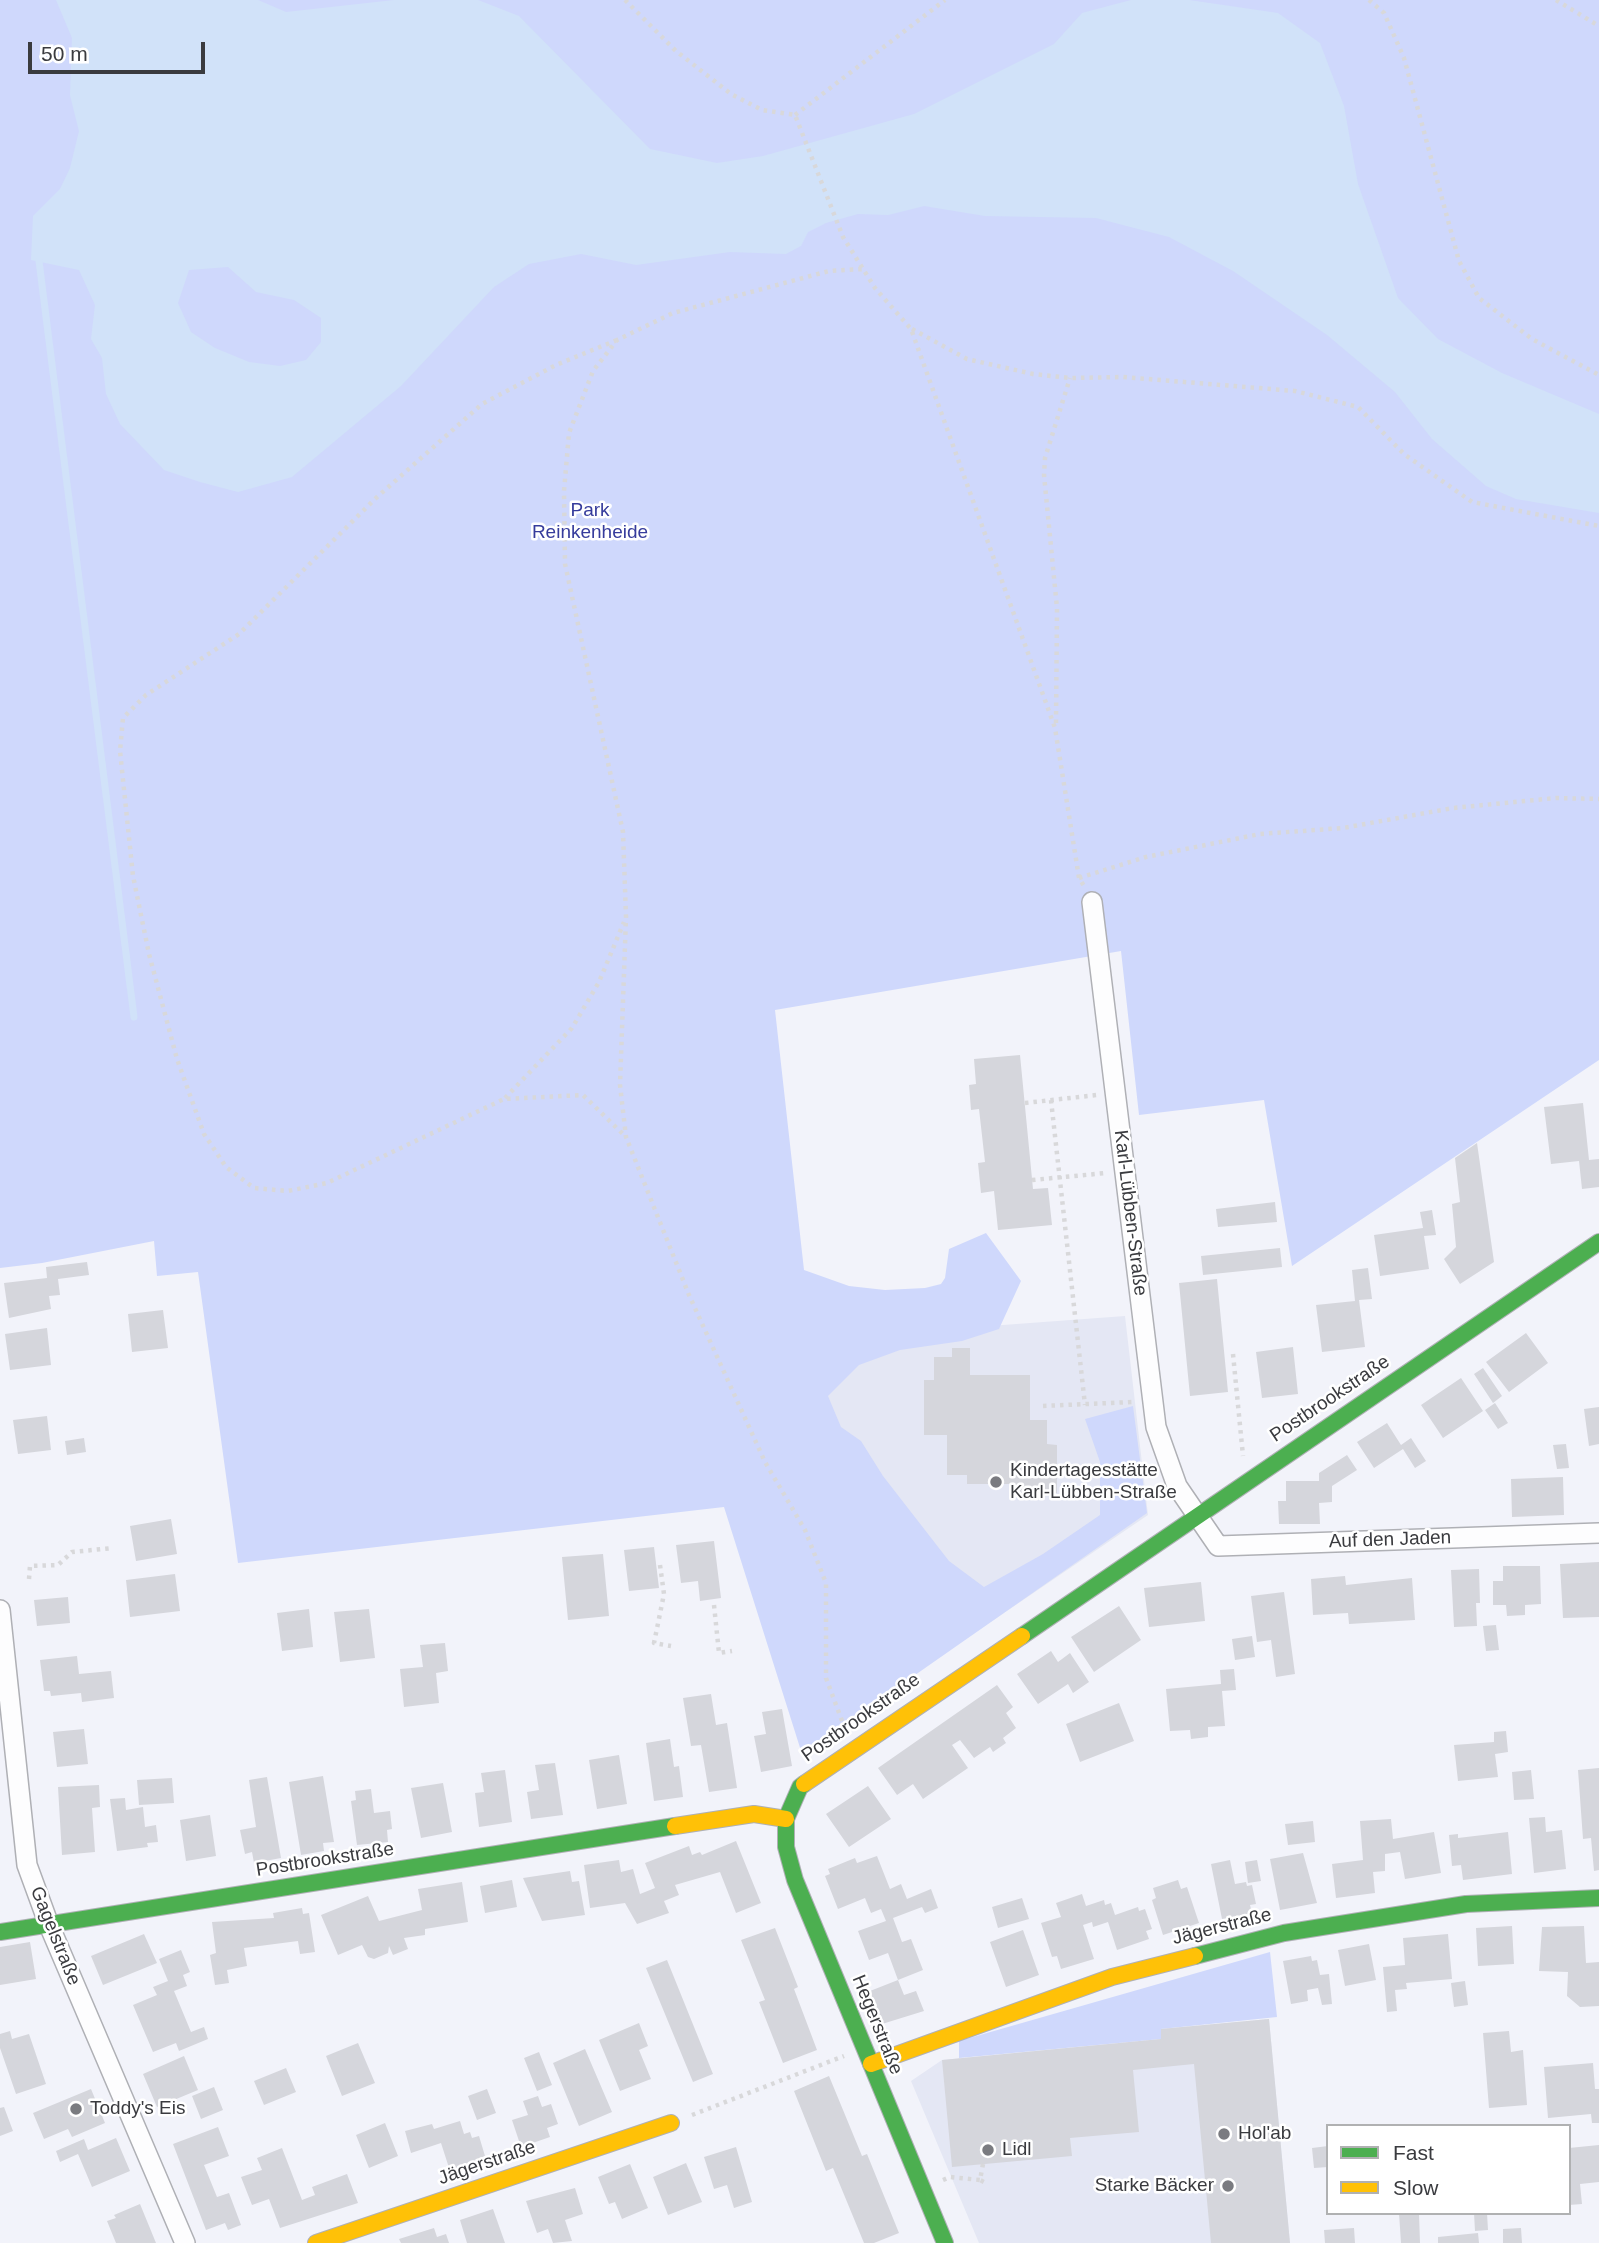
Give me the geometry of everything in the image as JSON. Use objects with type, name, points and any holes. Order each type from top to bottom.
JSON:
[{"type":"street","name":"Karl-Lübben-Straße","points":[[1092,902],[1156,1427],[1177,1486],[1196,1516]]},
{"type":"street","name":"Postbrookstraße","points":[[0,1931],[754,1814],[786,1819],[800,1787],[853,1748],[1599,1242]]},
{"type":"street","name":"Auf den Jaden","points":[[1196,1516],[1218,1546],[1599,1533]]},
{"type":"street","name":"Gagelstraße","points":[[0,1610],[27,1865],[49,1925],[185,2243]]},
{"type":"street","name":"Hegerstraße","points":[[786,1819],[786,1847],[795,1880],[945,2243]]},
{"type":"street","name":"Jägerstraße","points":[[871,2064],[1112,1977],[1284,1933],[1466,1904],[1599,1898]]},
{"type":"street","name":"Jägerstraße","points":[[316,2243],[671,2123]]},
{"type":"path","points":[[625,0],[676,51],[731,94],[762,110],[795,115],[945,0]]},
{"type":"path","points":[[1369,0],[1384,13],[1404,58],[1459,261],[1479,299],[1532,339],[1599,375]]},
{"type":"path","points":[[1556,0],[1599,26]]},
{"type":"path","points":[[795,115],[843,237],[875,288],[911,329],[967,359],[1033,374],[1070,378],[1123,377],[1295,391],[1358,407],[1404,454],[1472,502],[1599,526]]},
{"type":"path","points":[[626,917],[599,982],[572,1028],[504,1099],[327,1183],[288,1191],[254,1188],[226,1167],[199,1121],[177,1059],[149,954],[133,876],[120,751],[123,718],[146,695],[239,634],[376,498],[482,404],[556,365],[673,313],[829,271],[864,269]]},
{"type":"path","points":[[911,329],[1055,728]]},
{"type":"path","points":[[617,340],[593,371],[569,433],[564,491],[565,564],[623,832],[626,917],[620,1085],[626,1137],[689,1295],[765,1462],[805,1530],[826,1583],[826,1678],[853,1748]]},
{"type":"path","points":[[1070,378],[1045,458],[1044,475],[1057,608],[1055,728],[1079,877],[1092,902]]},
{"type":"path","points":[[1079,877],[1146,857],[1260,834],[1343,828],[1453,808],[1556,798],[1599,799]]},
{"type":"path","points":[[1025,1103],[1115,1094]]},
{"type":"path","points":[[504,1099],[583,1095],[626,1137]]},
{"type":"path","points":[[1051,1100],[1085,1405]]},
{"type":"path","points":[[1032,1180],[1125,1171]]},
{"type":"path","points":[[1233,1354],[1245,1482]]},
{"type":"path","points":[[1043,1406],[1153,1402]]},
{"type":"path","points":[[29,1579],[30,1566],[58,1564],[72,1552],[113,1548]]},
{"type":"path","points":[[660,1565],[664,1594],[654,1643],[671,1646]]},
{"type":"path","points":[[715,1605],[719,1653],[732,1651]]},
{"type":"path","points":[[671,2123],[864,2049]]},
{"type":"path","points":[[980,2180],[983,2164]]},
{"type":"path","points":[[922,2188],[950,2177],[986,2183]]},
{"type":"shaded area","points":[[56,0],[258,0],[286,12],[394,0],[478,0],[519,16],[650,149],[717,163],[763,156],[914,114],[1054,44],[1082,13],[1131,0],[1189,0],[1278,13],[1320,43],[1344,106],[1358,184],[1398,298],[1438,339],[1502,373],[1599,414],[1599,513],[1516,499],[1486,486],[1432,439],[1395,392],[1327,335],[1233,271],[1169,237],[1096,218],[985,216],[924,206],[888,215],[858,214],[826,223],[808,232],[801,246],[786,254],[730,252],[636,265],[581,254],[529,264],[494,287],[401,386],[292,477],[238,492],[200,482],[164,470],[120,424],[106,394],[102,358],[91,339],[95,305],[79,270],[31,260],[33,216],[60,189],[70,168],[79,131],[70,95],[72,38]],"holes":[[[228,267],[256,292],[294,300],[321,318],[321,342],[306,360],[280,366],[249,362],[215,348],[191,332],[178,303],[189,270]]]},
{"type":"shaded area","name":"Kindertagesstätte Karl-Lübben-Straße","points":[[1125,1316],[1148,1515],[957,1645],[826,1449],[813,1339]]},
{"type":"shaded area","points":[[1269,2019],[1290,2243],[979,2243],[911,2081],[942,2060],[1161,2039],[1161,2029]]},
{"type":"green space","name":"Park Reinkenheide","points":[[0,0],[1599,0],[1599,1060],[1292,1266],[1264,1100],[1139,1115],[1121,951],[775,1010],[804,1270],[849,1286],[885,1290],[925,1288],[941,1284],[945,1278],[949,1249],[986,1233],[1021,1281],[999,1329],[962,1341],[900,1350],[859,1365],[828,1396],[841,1427],[861,1441],[883,1476],[949,1561],[984,1587],[1043,1554],[1100,1515],[1100,1462],[1085,1419],[1133,1406],[1147,1513],[802,1754],[724,1507],[238,1563],[198,1272],[157,1276],[154,1241],[42,1263],[0,1268]]},
{"type":"green space","points":[[1270,1952],[1277,2017],[1161,2029],[1161,2039],[959,2058],[959,2041]]},
{"type":"building","points":[[1020,1055],[1033,1189],[1048,1188],[1052,1225],[998,1230],[994,1191],[981,1193],[978,1163],[985,1162],[979,1109],[971,1110],[969,1085],[976,1084],[974,1059]]},
{"type":"building","points":[[1583,1103],[1589,1160],[1599,1159],[1599,1187],[1582,1189],[1579,1161],[1551,1164],[1544,1107]]},
{"type":"building","points":[[1477,1143],[1494,1262],[1460,1284],[1444,1259],[1456,1247],[1452,1204],[1460,1202],[1455,1158]]},
{"type":"building","points":[[1275,1202],[1277,1222],[1218,1227],[1216,1209]]},
{"type":"building","points":[[1432,1210],[1436,1235],[1424,1236],[1429,1269],[1380,1276],[1374,1235],[1423,1228],[1420,1212]]},
{"type":"building","points":[[1280,1248],[1282,1267],[1203,1275],[1201,1256]]},
{"type":"building","points":[[87,1262],[89,1275],[58,1279],[60,1295],[49,1296],[51,1309],[9,1318],[4,1283],[47,1278],[46,1267]]},
{"type":"building","points":[[1368,1268],[1372,1299],[1359,1300],[1365,1347],[1322,1352],[1316,1305],[1355,1301],[1352,1270]]},
{"type":"building","points":[[1217,1279],[1228,1392],[1190,1396],[1179,1283]]},
{"type":"building","points":[[163,1310],[168,1348],[132,1352],[128,1314]]},
{"type":"building","points":[[47,1328],[51,1365],[10,1370],[5,1334]]},
{"type":"building","points":[[1526,1333],[1548,1363],[1509,1392],[1486,1362]]},
{"type":"building","points":[[1293,1347],[1298,1394],[1262,1398],[1256,1352]]},
{"type":"building","points":[[952,1348],[970,1348],[970,1375],[1030,1375],[1030,1420],[1047,1420],[1047,1444],[1057,1445],[1057,1493],[1013,1493],[1013,1484],[967,1484],[967,1475],[947,1475],[947,1435],[924,1435],[924,1380],[934,1380],[934,1357],[952,1357]]},
{"type":"building","points":[[1483,1368],[1502,1396],[1493,1403],[1474,1374]]},
{"type":"building","points":[[1461,1378],[1483,1411],[1443,1438],[1421,1405]]},
{"type":"building","points":[[1495,1403],[1508,1423],[1498,1429],[1485,1410]]},
{"type":"building","points":[[1599,1407],[1599,1444],[1589,1446],[1584,1409]]},
{"type":"building","points":[[47,1416],[51,1450],[18,1454],[13,1420]]},
{"type":"building","points":[[1387,1423],[1401,1445],[1411,1438],[1426,1461],[1415,1468],[1403,1449],[1374,1468],[1357,1442]]},
{"type":"building","points":[[84,1438],[86,1452],[67,1455],[65,1441]]},
{"type":"building","points":[[1566,1444],[1569,1468],[1557,1469],[1553,1445]]},
{"type":"building","points":[[1347,1455],[1357,1470],[1332,1486],[1332,1502],[1319,1503],[1320,1524],[1279,1524],[1278,1501],[1286,1501],[1286,1481],[1319,1481],[1319,1473]]},
{"type":"building","points":[[1563,1477],[1564,1515],[1512,1517],[1511,1479]]},
{"type":"building","points":[[171,1519],[177,1554],[136,1561],[130,1526]]},
{"type":"building","points":[[714,1541],[721,1598],[700,1601],[698,1581],[681,1583],[676,1545]]},
{"type":"building","points":[[654,1547],[659,1588],[629,1591],[624,1550]]},
{"type":"building","points":[[603,1554],[609,1616],[568,1620],[562,1557]]},
{"type":"building","points":[[1599,1562],[1599,1617],[1563,1618],[1560,1564]]},
{"type":"building","points":[[1503,1566],[1540,1566],[1541,1604],[1525,1605],[1525,1615],[1507,1616],[1506,1605],[1493,1605],[1493,1581],[1503,1581]]},
{"type":"building","points":[[1479,1569],[1480,1603],[1476,1603],[1477,1626],[1454,1627],[1451,1570]]},
{"type":"building","points":[[175,1574],[180,1611],[130,1617],[126,1580]]},
{"type":"building","points":[[1345,1576],[1346,1585],[1412,1578],[1415,1620],[1349,1624],[1348,1613],[1313,1615],[1311,1579]]},
{"type":"building","points":[[1201,1582],[1205,1621],[1149,1627],[1144,1588]]},
{"type":"building","points":[[1284,1592],[1295,1674],[1276,1677],[1271,1640],[1257,1642],[1251,1596]]},
{"type":"building","points":[[68,1597],[70,1623],[37,1626],[34,1600]]},
{"type":"building","points":[[1119,1606],[1141,1640],[1094,1672],[1071,1637]]},
{"type":"building","points":[[309,1609],[313,1647],[282,1651],[277,1613]]},
{"type":"building","points":[[369,1609],[375,1658],[340,1662],[334,1612]]},
{"type":"building","points":[[1496,1625],[1499,1650],[1486,1651],[1483,1626]]},
{"type":"building","points":[[1252,1636],[1255,1657],[1235,1660],[1232,1639]]},
{"type":"building","points":[[445,1643],[448,1671],[436,1673],[439,1703],[404,1707],[400,1669],[423,1667],[420,1645]]},
{"type":"building","points":[[1051,1651],[1058,1662],[1070,1653],[1089,1682],[1073,1693],[1068,1684],[1038,1704],[1017,1674]]},
{"type":"building","points":[[77,1656],[79,1674],[111,1671],[114,1698],[82,1702],[81,1693],[51,1696],[50,1691],[44,1691],[40,1660]]},
{"type":"building","points":[[1234,1669],[1236,1690],[1222,1691],[1225,1726],[1208,1727],[1208,1737],[1191,1739],[1190,1730],[1170,1731],[1166,1689],[1221,1684],[1220,1670]]},
{"type":"building","points":[[997,1685],[1013,1707],[1006,1713],[1016,1728],[1003,1738],[1006,1743],[993,1752],[990,1747],[974,1758],[960,1740],[952,1745],[968,1768],[923,1799],[913,1784],[897,1795],[878,1768]]},
{"type":"building","points":[[711,1694],[716,1725],[727,1723],[737,1788],[709,1792],[701,1745],[691,1746],[683,1698]]},
{"type":"building","points":[[1119,1703],[1134,1741],[1080,1762],[1066,1724]]},
{"type":"building","points":[[782,1709],[792,1766],[761,1772],[754,1736],[766,1734],[762,1712]]},
{"type":"building","points":[[84,1729],[88,1764],[57,1767],[53,1732]]},
{"type":"building","points":[[1506,1731],[1508,1752],[1495,1754],[1498,1777],[1458,1781],[1454,1745],[1494,1742],[1494,1732]]},
{"type":"building","points":[[670,1739],[674,1767],[679,1766],[683,1797],[654,1801],[646,1743]]},
{"type":"building","points":[[619,1755],[627,1804],[597,1809],[589,1760]]},
{"type":"building","points":[[555,1763],[563,1815],[531,1819],[527,1792],[539,1790],[535,1765]]},
{"type":"building","points":[[1599,1768],[1599,1870],[1594,1871],[1591,1838],[1583,1839],[1578,1770]]},
{"type":"building","points":[[505,1770],[512,1822],[479,1827],[475,1793],[484,1792],[481,1773]]},
{"type":"building","points":[[1531,1770],[1534,1799],[1514,1800],[1512,1772]]},
{"type":"building","points":[[323,1776],[334,1842],[323,1843],[324,1851],[301,1855],[289,1782]]},
{"type":"building","points":[[267,1777],[281,1858],[254,1863],[252,1852],[245,1854],[240,1830],[256,1827],[249,1780]]},
{"type":"building","points":[[172,1778],[174,1803],[139,1805],[137,1780]]},
{"type":"building","points":[[443,1783],[452,1832],[421,1838],[411,1788]]},
{"type":"building","points":[[99,1785],[100,1807],[92,1808],[95,1852],[62,1855],[58,1787]]},
{"type":"building","points":[[868,1786],[891,1819],[849,1847],[826,1814]]},
{"type":"building","points":[[371,1789],[374,1813],[390,1811],[392,1829],[387,1830],[388,1842],[357,1845],[351,1801],[356,1800],[355,1791]]},
{"type":"building","points":[[125,1798],[126,1810],[143,1807],[145,1827],[156,1825],[158,1842],[147,1843],[148,1847],[117,1851],[110,1799]]},
{"type":"building","points":[[210,1815],[216,1856],[186,1861],[180,1820]]},
{"type":"building","points":[[1545,1817],[1546,1832],[1562,1830],[1566,1869],[1534,1873],[1529,1818]]},
{"type":"building","points":[[1391,1819],[1393,1839],[1434,1832],[1441,1873],[1405,1879],[1400,1852],[1385,1854],[1385,1871],[1373,1872],[1375,1893],[1336,1898],[1332,1864],[1363,1860],[1360,1821]]},
{"type":"building","points":[[1313,1821],[1315,1842],[1288,1845],[1285,1824]]},
{"type":"building","points":[[1508,1832],[1512,1874],[1463,1880],[1461,1865],[1452,1866],[1449,1835],[1458,1834],[1458,1838]]},
{"type":"building","points":[[736,1841],[761,1903],[736,1913],[720,1872],[675,1885],[679,1895],[664,1901],[669,1913],[637,1924],[625,1903],[590,1908],[584,1865],[619,1860],[621,1872],[633,1869],[640,1894],[655,1888],[645,1863],[689,1846],[692,1855],[700,1852],[702,1855]]},
{"type":"building","points":[[1303,1853],[1317,1903],[1280,1910],[1270,1859]]},
{"type":"building","points":[[877,1856],[890,1889],[901,1884],[907,1899],[931,1889],[938,1908],[925,1913],[922,1907],[893,1918],[902,1942],[911,1939],[923,1970],[898,1980],[888,1953],[869,1960],[858,1931],[886,1921],[881,1909],[871,1913],[865,1898],[838,1909],[825,1876],[830,1874],[828,1869],[855,1858],[857,1863]]},
{"type":"building","points":[[1230,1860],[1235,1884],[1246,1882],[1247,1886],[1252,1885],[1256,1904],[1250,1905],[1252,1913],[1222,1919],[1211,1864]]},
{"type":"building","points":[[1257,1860],[1261,1881],[1248,1883],[1245,1862]]},
{"type":"building","points":[[570,1871],[572,1882],[579,1881],[585,1915],[542,1921],[523,1878]]},
{"type":"building","points":[[512,1880],[517,1907],[485,1913],[480,1886]]},
{"type":"building","points":[[1178,1880],[1181,1889],[1187,1887],[1199,1923],[1163,1935],[1152,1900],[1156,1898],[1153,1888]]},
{"type":"building","points":[[462,1882],[468,1922],[425,1929],[425,1935],[404,1938],[408,1949],[393,1955],[389,1946],[388,1953],[374,1959],[368,1957],[362,1945],[338,1955],[321,1915],[368,1896],[379,1921],[422,1910],[418,1889]]},
{"type":"building","points":[[1082,1894],[1086,1906],[1104,1900],[1105,1905],[1111,1903],[1115,1915],[1138,1907],[1139,1911],[1145,1909],[1152,1929],[1146,1931],[1149,1939],[1117,1950],[1108,1922],[1093,1927],[1092,1922],[1083,1925],[1094,1959],[1061,1969],[1057,1956],[1052,1957],[1041,1923],[1061,1917],[1056,1903]]},
{"type":"building","points":[[1022,1898],[1029,1919],[998,1928],[992,1907]]},
{"type":"building","points":[[302,1908],[303,1914],[309,1913],[315,1952],[300,1954],[298,1941],[244,1948],[247,1966],[227,1970],[229,1983],[215,1985],[210,1955],[216,1953],[212,1922],[274,1918],[273,1913]]},
{"type":"building","points":[[1512,1926],[1514,1964],[1478,1966],[1476,1928]]},
{"type":"building","points":[[1584,1926],[1586,1963],[1599,1962],[1599,2006],[1580,2007],[1567,1996],[1568,1972],[1539,1971],[1542,1927]]},
{"type":"building","points":[[775,1928],[798,1987],[794,1989],[817,2050],[783,2063],[759,2002],[765,2000],[741,1940]]},
{"type":"building","points":[[1023,1930],[1039,1975],[1006,1987],[990,1942]]},
{"type":"building","points":[[144,1934],[157,1963],[103,1985],[91,1956]]},
{"type":"building","points":[[1448,1934],[1452,1979],[1406,1983],[1407,1989],[1395,1990],[1397,2011],[1387,2012],[1383,1967],[1405,1965],[1403,1938]]},
{"type":"building","points":[[30,1942],[36,1979],[0,1985],[0,1947]]},
{"type":"building","points":[[1369,1944],[1376,1980],[1345,1986],[1338,1950]]},
{"type":"building","points":[[181,1950],[190,1972],[183,1975],[187,1986],[174,1991],[191,2032],[204,2027],[208,2039],[179,2051],[176,2043],[153,2052],[133,2005],[157,1995],[153,1987],[168,1981],[159,1959]]},
{"type":"building","points":[[1311,1956],[1312,1961],[1317,1960],[1320,1975],[1329,1974],[1332,2004],[1322,2005],[1318,1988],[1307,1990],[1308,2001],[1291,2004],[1283,1961]]},
{"type":"building","points":[[667,1960],[713,2074],[693,2082],[646,1968]]},
{"type":"building","points":[[898,1980],[904,1995],[916,1991],[924,2011],[882,2024],[870,1991]]},
{"type":"building","points":[[1465,1981],[1468,2005],[1454,2007],[1451,1983]]},
{"type":"building","points":[[1269,2019],[1290,2243],[1211,2243],[1194,2064],[1133,2070],[1139,2132],[1070,2138],[1072,2156],[952,2167],[942,2060],[1161,2039],[1161,2029]]},
{"type":"building","points":[[639,2023],[648,2046],[639,2050],[651,2079],[620,2091],[599,2040]]},
{"type":"building","points":[[10,2031],[12,2039],[29,2034],[46,2084],[16,2094],[0,2048],[0,2034]]},
{"type":"building","points":[[1509,2031],[1511,2052],[1523,2050],[1527,2105],[1489,2108],[1483,2033]]},
{"type":"building","points":[[358,2043],[375,2083],[342,2096],[326,2056]]},
{"type":"building","points":[[585,2049],[612,2112],[579,2126],[553,2063]]},
{"type":"building","points":[[539,2052],[552,2085],[537,2091],[524,2058]]},
{"type":"building","points":[[184,2056],[198,2090],[157,2107],[143,2074]]},
{"type":"building","points":[[1593,2063],[1595,2089],[1599,2089],[1599,2123],[1592,2123],[1591,2114],[1548,2118],[1544,2067]]},
{"type":"building","points":[[286,2068],[296,2092],[264,2105],[254,2081]]},
{"type":"building","points":[[829,2076],[862,2156],[867,2154],[899,2233],[874,2243],[864,2243],[833,2168],[826,2171],[794,2091]]},
{"type":"building","points":[[214,2087],[223,2110],[201,2119],[192,2096]]},
{"type":"building","points":[[91,2089],[105,2123],[72,2137],[68,2129],[44,2139],[33,2113]]},
{"type":"building","points":[[487,2089],[496,2113],[477,2120],[468,2096]]},
{"type":"building","points":[[538,2096],[542,2107],[551,2104],[558,2124],[547,2128],[550,2137],[521,2147],[512,2120],[528,2115],[523,2101]]},
{"type":"building","points":[[4,2107],[13,2131],[0,2136],[0,2108]]},
{"type":"building","points":[[460,2121],[464,2134],[470,2132],[472,2138],[479,2136],[485,2156],[480,2158],[482,2164],[451,2174],[441,2143],[411,2153],[405,2131],[432,2124],[434,2129]]},
{"type":"building","points":[[385,2123],[398,2156],[369,2168],[356,2135]]},
{"type":"building","points":[[218,2127],[229,2156],[204,2165],[217,2197],[229,2193],[241,2225],[228,2230],[225,2223],[206,2230],[173,2144]]},
{"type":"building","points":[[116,2138],[130,2171],[92,2187],[78,2154],[60,2162],[56,2151],[84,2139],[88,2150]]},
{"type":"building","points":[[1599,2145],[1599,2182],[1580,2184],[1582,2204],[1571,2205],[1571,2148]]},
{"type":"building","points":[[1326,2146],[1326,2167],[1314,2168],[1312,2148]]},
{"type":"building","points":[[736,2147],[752,2202],[734,2208],[727,2185],[714,2189],[704,2157]]},
{"type":"building","points":[[282,2148],[302,2200],[315,2195],[312,2187],[347,2174],[358,2203],[280,2228],[269,2199],[252,2205],[241,2177],[262,2170],[257,2158]]},
{"type":"building","points":[[686,2163],[702,2202],[668,2215],[653,2177]]},
{"type":"building","points":[[630,2164],[648,2208],[622,2219],[615,2202],[609,2204],[598,2177]]},
{"type":"building","points":[[575,2188],[583,2214],[565,2220],[572,2241],[553,2243],[548,2229],[537,2233],[526,2201]]},
{"type":"building","points":[[140,2204],[156,2243],[116,2243],[107,2221],[116,2218],[114,2215]]},
{"type":"building","points":[[493,2209],[505,2243],[467,2243],[460,2220]]},
{"type":"building","points":[[1399,2215],[1419,2215],[1420,2243],[1401,2243]]},
{"type":"building","points":[[1474,2215],[1487,2215],[1488,2230],[1475,2231]]},
{"type":"building","points":[[434,2228],[437,2237],[446,2234],[449,2243],[401,2243],[399,2239]]},
{"type":"building","points":[[1354,2228],[1355,2243],[1325,2243],[1324,2230]]},
{"type":"building","points":[[1521,2228],[1522,2243],[1503,2243],[1503,2229]]},
{"type":"building","points":[[1478,2233],[1479,2243],[1438,2243],[1438,2237]]},
{"type":"waterway","points":[[39,261],[134,1017]]},
{"type":"traffic: fast","points":[[1022,1636],[1599,1242]]},
{"type":"traffic: fast","points":[[804,1784],[800,1787],[786,1819],[786,1847],[795,1880],[945,2243]]},
{"type":"traffic: fast","points":[[0,1932],[675,1826]]},
{"type":"traffic: fast","points":[[1195,1956],[1284,1933],[1466,1904],[1599,1898]]},
{"type":"traffic: slow","points":[[804,1784],[1022,1636]]},
{"type":"traffic: slow","points":[[675,1826],[754,1814],[786,1819]]},
{"type":"traffic: slow","points":[[871,2064],[1112,1977],[1195,1956]]},
{"type":"traffic: slow","points":[[316,2243],[671,2123]]},
{"type":"place","name":"Kindertagesstätte Karl-Lübben-Straße","points":[[996,1482]]},
{"type":"place","name":"Toddy's Eis","points":[[76,2109]]},
{"type":"place","name":"Hol'ab","points":[[1224,2134]]},
{"type":"place","name":"Lidl","points":[[988,2150]]},
{"type":"place","name":"Starke Bäcker","points":[[1228,2186]]}]
